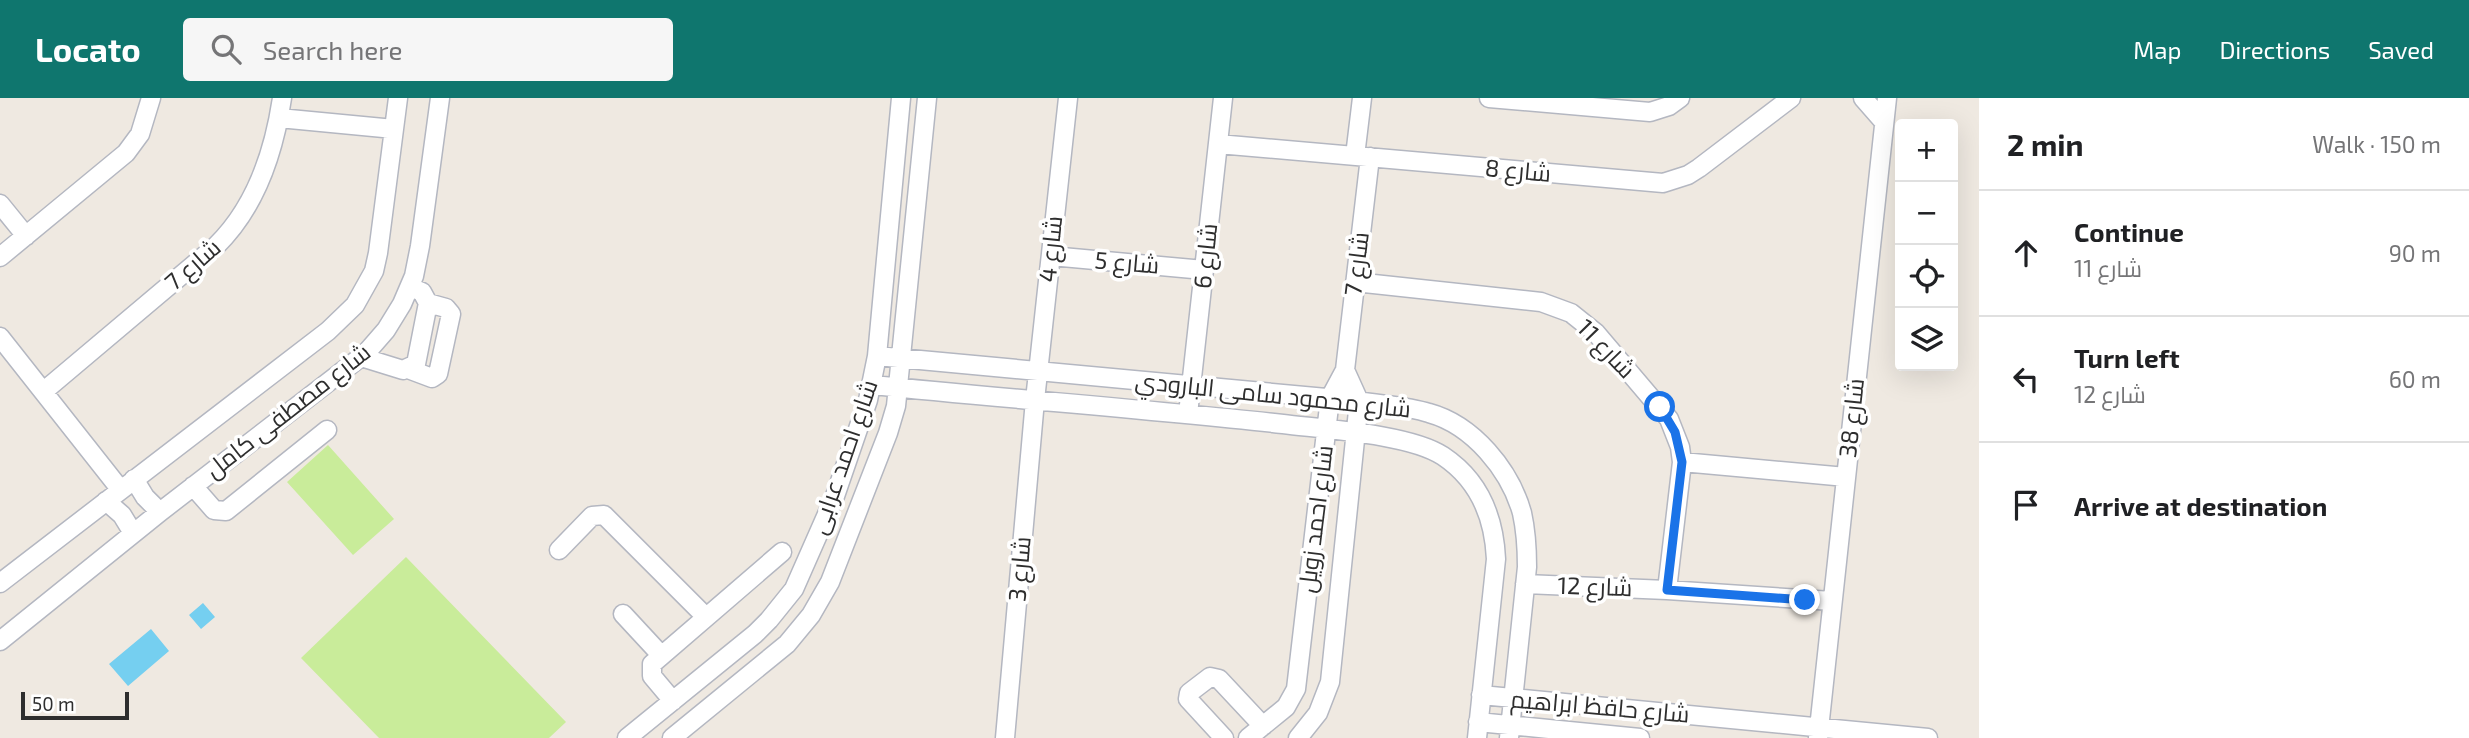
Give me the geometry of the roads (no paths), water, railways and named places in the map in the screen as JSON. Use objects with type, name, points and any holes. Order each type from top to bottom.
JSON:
[{"type":"street","points":[[0,257],[126,153],[140,134],[151,98]]},
{"type":"street","name":"شارع 7","points":[[44,391],[227,235],[245,209],[268,162],[282,98]]},
{"type":"street","name":"شارع مصطفى كامل","points":[[0,583],[328,331],[355,305],[370,280],[378,253],[398,98]]},
{"type":"street","name":"شارع مصطفى كامل","points":[[0,641],[193,486],[361,357],[386,330],[410,287],[420,246],[440,98]]},
{"type":"street","name":"شارع احمد عرابى","points":[[627,738],[769,621],[793,589],[835,496],[872,385],[877,356],[901,98]]},
{"type":"street","name":"شارع احمد عرابى","points":[[672,738],[787,644],[811,615],[830,582],[888,433],[899,388],[927,98]]},
{"type":"street","name":"شارع 4","points":[[1034,400],[1068,98]]},
{"type":"street","name":"شارع 6","points":[[1188,414],[1223,98]]},
{"type":"street","points":[[1362,98],[1363,157]]},
{"type":"street","points":[[1489,98],[1570,101],[1650,111],[1669,106],[1680,98]]},
{"type":"street","points":[[1863,98],[1884,122]]},
{"type":"street","name":"شارع 38","points":[[1818,733],[1887,98]]},
{"type":"street","name":"شارع 8","points":[[1218,144],[1663,183],[1688,175],[1780,101]]},
{"type":"street","points":[[279,118],[394,129]]},
{"type":"street","name":"شارع 7","points":[[1345,370],[1355,282],[1363,157]]},
{"type":"street","points":[[0,204],[26,236]]},
{"type":"street","name":"شارع 5","points":[[1051,256],[1204,270]]},
{"type":"street","name":"شارع 11","points":[[1355,282],[1541,302],[1571,313],[1596,333],[1669,419],[1680,447],[1682,462],[1667,590]]},
{"type":"street","points":[[408,369],[416,364],[428,303],[422,292],[410,287]]},
{"type":"street","points":[[361,357],[432,378],[438,374],[451,314],[447,308],[428,303]]},
{"type":"street","points":[[0,337],[127,484],[160,512]]},
{"type":"street","name":"شارع محمود سامى البارودي","points":[[877,356],[1359,401],[1430,413],[1455,425],[1478,442],[1496,462],[1511,486],[1527,539],[1525,584],[1509,732]]},
{"type":"street","points":[[1345,370],[1359,401]]},
{"type":"street","name":"شارع احمد زويل","points":[[1248,738],[1286,707],[1296,689],[1330,398],[1345,370]]},
{"type":"street","name":"شارع محمود سامى البارودي","points":[[872,385],[1326,429],[1418,444],[1441,454],[1461,469],[1477,488],[1488,510],[1495,534],[1496,559],[1477,730]]},
{"type":"street","name":"شارع 3","points":[[1005,738],[1034,400]]},
{"type":"street","name":"شارع احمد زويل","points":[[1298,738],[1318,713],[1329,682],[1359,401]]},
{"type":"street","points":[[193,486],[214,510],[226,511],[327,430]]},
{"type":"street","points":[[1682,462],[1846,477]]},
{"type":"street","points":[[106,501],[122,514],[134,533]]},
{"type":"street","points":[[559,550],[592,516],[604,515],[706,617]]},
{"type":"street","points":[[673,701],[652,677],[652,664],[782,552]]},
{"type":"street","name":"شارع 12","points":[[1525,584],[1832,601]]},
{"type":"street","points":[[623,614],[661,655]]},
{"type":"street","points":[[1224,738],[1188,698],[1189,693],[1210,677],[1219,679],[1263,726]]},
{"type":"street","name":"شارع حافظ ابراهيم","points":[[1481,695],[1818,733],[1928,738]]},
{"type":"street","name":"شارع حافظ ابراهيم","points":[[1477,730],[1640,738]]},
{"type":"water","points":[[203,603],[215,617],[201,629],[189,615]]},
{"type":"water","points":[[151,629],[169,651],[128,686],[109,664]]}]
